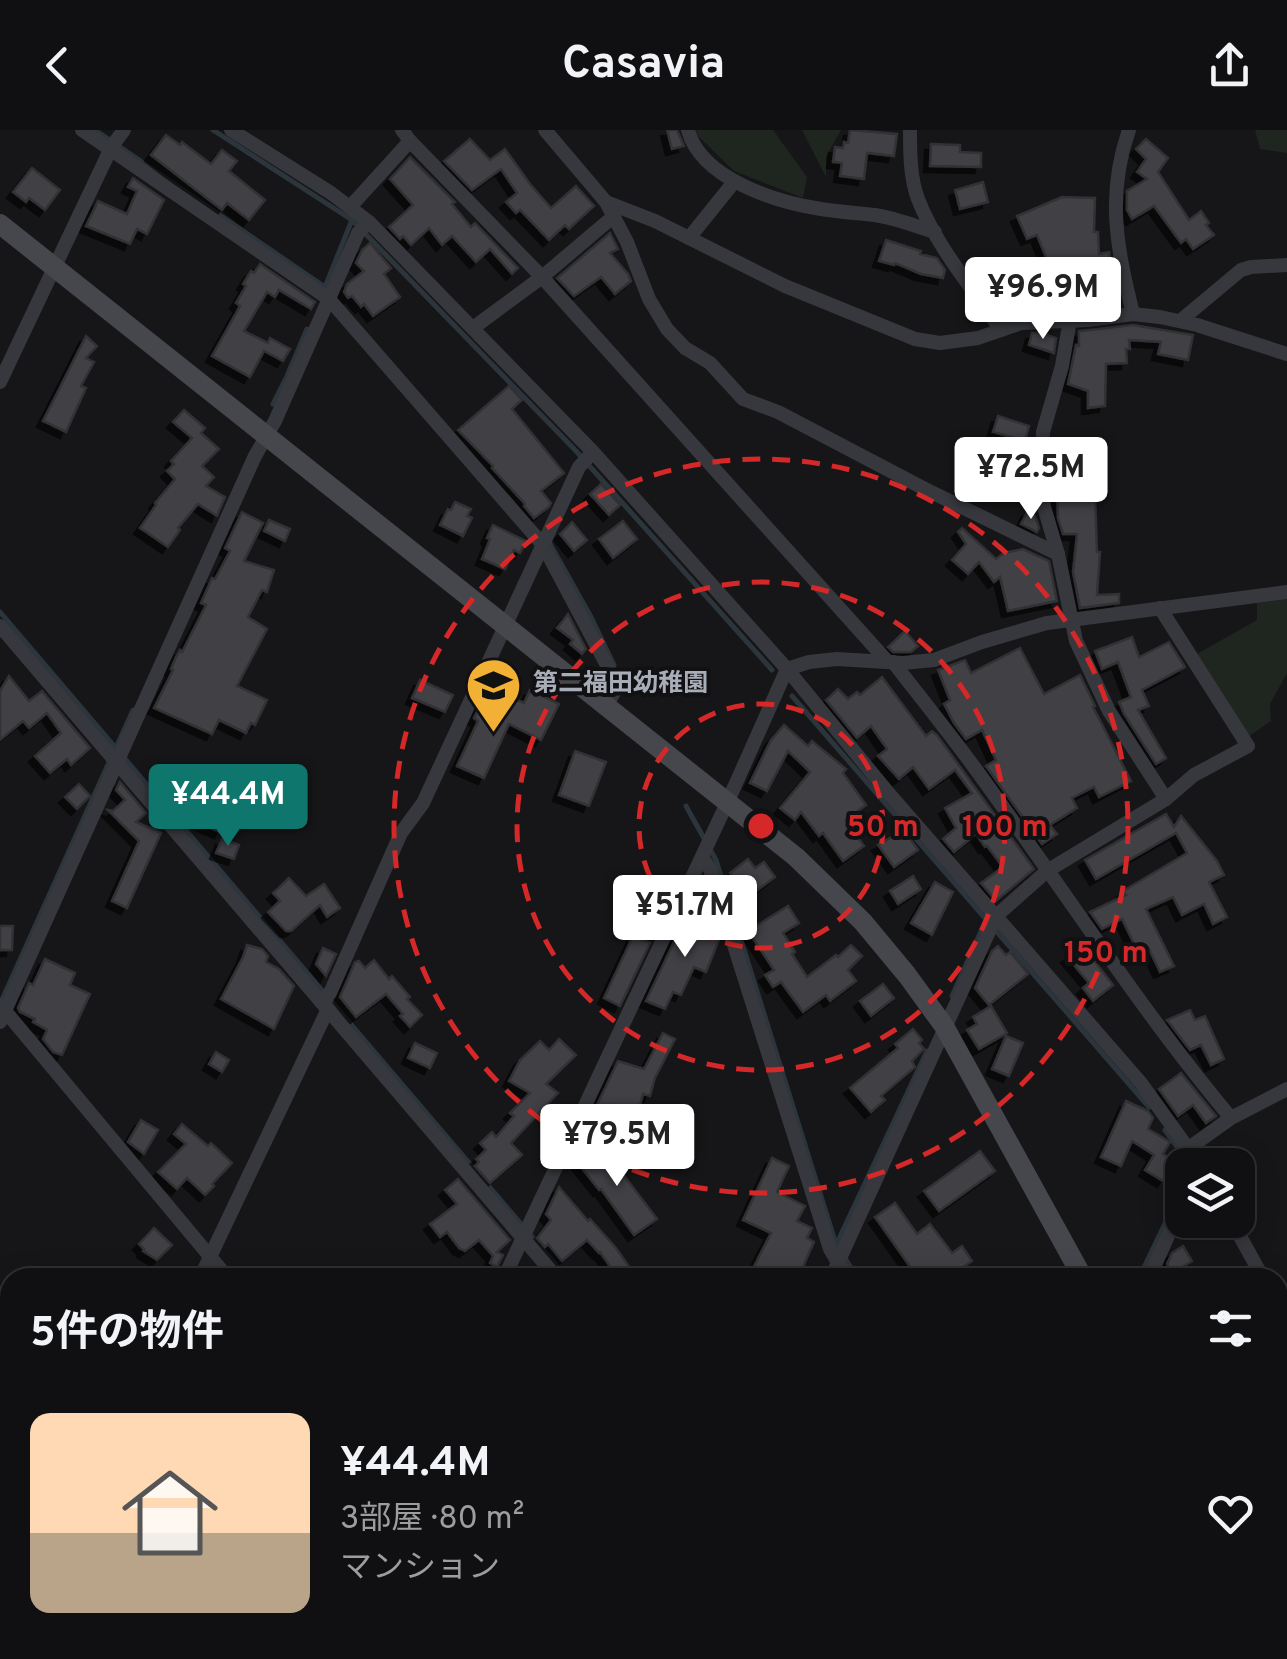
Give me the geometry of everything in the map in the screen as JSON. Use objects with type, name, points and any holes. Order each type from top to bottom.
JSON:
[{"type":"street","points":[[82,130],[116,141],[331,295],[545,541],[618,686],[606,706]]},
{"type":"street","points":[[545,130],[610,209],[649,299],[666,328],[685,348],[710,363],[744,398],[1058,554]]},
{"type":"street","points":[[688,130],[698,153],[734,182],[816,209],[878,215],[935,232]]},
{"type":"street","points":[[910,130],[918,198],[935,232],[1001,330]]},
{"type":"street","points":[[1128,130],[1116,181],[1118,249],[1133,314]]},
{"type":"street","points":[[242,133],[350,207],[364,227],[473,328],[787,669],[992,922],[1141,1083],[1189,1148],[1231,1118],[1287,1089]]},
{"type":"street","points":[[350,207],[406,136],[542,277],[890,662],[977,772],[1200,1081],[1231,1118]]},
{"type":"street","points":[[0,382],[116,141]]},
{"type":"street","points":[[689,238],[734,182]]},
{"type":"street","points":[[610,209],[655,221],[784,286],[915,338],[940,343],[978,338],[1022,324],[1133,314],[1180,321],[1287,354]]},
{"type":"street","points":[[473,328],[542,277],[610,209]]},
{"type":"street","points":[[0,224],[796,857],[863,922],[944,1026],[1077,1268]]},
{"type":"street","points":[[220,1268],[2,1011],[364,227]]},
{"type":"street","points":[[1180,321],[1240,270],[1287,265]]},
{"type":"street","points":[[1070,320],[1062,366],[1043,432],[1044,507],[1076,641],[1109,712],[1166,799]]},
{"type":"street","points":[[204,1268],[401,834],[423,803],[588,457]]},
{"type":"street","points":[[509,1268],[787,669],[836,658],[934,660],[982,642],[1070,619],[1287,592]]},
{"type":"street","points":[[838,1263],[992,922],[1046,871],[1166,799],[1194,775],[1248,746],[1160,608]]},
{"type":"street","points":[[0,626],[525,1232],[550,1268]]},
{"type":"street","points":[[706,849],[830,1249],[838,1263]]},
{"type":"street","points":[[1153,1268],[1167,1238]]},
{"type":"street","points":[[1241,1238],[1257,1268]]},
{"type":"shaded area","points":[[696,130],[773,130],[807,177],[803,198],[734,171]]},
{"type":"shaded area","points":[[802,130],[841,130],[826,157],[826,177]]},
{"type":"shaded area","points":[[1255,130],[1287,130],[1287,153],[1260,149]]},
{"type":"shaded area","points":[[1287,599],[1287,673],[1270,704],[1271,721],[1248,737],[1197,654],[1257,620],[1257,603]]},
{"type":"building","points":[[667,130],[677,130],[684,146],[672,149]]},
{"type":"building","points":[[850,130],[897,134],[894,156],[867,153],[864,179],[840,176],[842,163],[833,162],[835,147],[843,148],[844,142],[848,143]]},
{"type":"building","points":[[166,135],[211,164],[222,150],[237,161],[229,171],[265,200],[249,220],[227,203],[222,210],[151,155]]},
{"type":"building","points":[[470,139],[490,160],[505,149],[551,208],[576,186],[594,206],[569,229],[565,225],[549,240],[520,210],[516,213],[506,202],[517,193],[501,169],[472,190],[444,161]]},
{"type":"building","points":[[1146,139],[1168,158],[1158,172],[1189,220],[1201,211],[1209,223],[1206,225],[1214,235],[1193,249],[1186,239],[1181,243],[1154,206],[1132,219],[1127,210],[1127,191],[1147,179],[1137,172],[1146,159],[1136,149]]},
{"type":"building","points":[[931,144],[960,145],[960,152],[981,153],[981,167],[930,166]]},
{"type":"building","points":[[410,157],[455,202],[452,204],[471,227],[475,223],[518,268],[512,274],[490,249],[476,262],[452,236],[442,245],[429,228],[411,245],[389,227],[413,205],[390,179]]},
{"type":"building","points":[[32,168],[60,190],[45,210],[13,192]]},
{"type":"building","points":[[133,178],[164,200],[147,234],[137,229],[130,244],[86,226],[98,201],[127,214],[137,191],[128,187]]},
{"type":"building","points":[[983,182],[988,202],[960,209],[955,190]]},
{"type":"building","points":[[1062,197],[1095,198],[1094,232],[1098,232],[1099,254],[1109,252],[1112,270],[1108,271],[1116,306],[1091,309],[1085,279],[1032,300],[1030,295],[999,304],[993,287],[1050,267],[1037,235],[1027,239],[1017,216]]},
{"type":"building","points":[[610,233],[618,249],[610,253],[631,281],[615,294],[601,277],[574,296],[557,278]]},
{"type":"building","points":[[886,240],[937,258],[945,270],[943,278],[879,261]]},
{"type":"building","points":[[370,243],[391,268],[384,274],[400,297],[373,316],[364,304],[361,307],[344,292],[347,284],[364,271],[356,263]]},
{"type":"building","points":[[260,264],[315,302],[311,309],[279,290],[275,297],[267,292],[244,331],[290,349],[283,361],[264,351],[250,377],[212,356],[240,306],[236,303],[246,286],[243,284]]},
{"type":"building","points":[[1133,325],[1193,335],[1188,360],[1158,354],[1161,342],[1129,340],[1127,363],[1106,364],[1105,406],[1088,408],[1088,391],[1068,384],[1076,345],[1079,346],[1079,331]]},
{"type":"building","points":[[1032,333],[1056,338],[1054,353],[1029,345]]},
{"type":"building","points":[[86,336],[97,346],[86,358],[94,362],[81,386],[86,388],[66,432],[43,421]]},
{"type":"building","points":[[509,386],[522,400],[512,409],[564,473],[541,491],[551,503],[534,518],[458,430]]},
{"type":"building","points":[[184,410],[205,428],[201,433],[219,449],[202,466],[214,477],[206,486],[225,497],[217,516],[198,504],[168,547],[140,528],[175,479],[167,471],[174,464],[171,461],[192,438],[173,422]]},
{"type":"building","points":[[998,416],[1029,426],[1025,441],[993,432]]},
{"type":"building","points":[[1053,441],[1065,441],[1065,446],[1086,446],[1086,469],[1094,469],[1100,552],[1097,595],[1119,594],[1119,603],[1080,608],[1073,572],[1077,534],[1063,534],[1058,518],[1057,491],[1064,490],[1063,465],[1052,465]]},
{"type":"building","points":[[601,484],[620,505],[609,515],[590,494]]},
{"type":"building","points":[[455,502],[471,509],[467,516],[472,518],[463,536],[440,525]]},
{"type":"building","points":[[1028,511],[1035,516],[1037,532],[1021,524]]},
{"type":"building","points":[[242,512],[263,523],[244,561],[274,570],[267,592],[262,590],[248,617],[267,629],[237,686],[267,700],[255,725],[251,723],[246,733],[219,720],[212,734],[154,708],[176,657],[206,605],[201,603],[230,551],[225,548]]},
{"type":"building","points":[[269,520],[290,529],[285,541],[264,531]]},
{"type":"building","points":[[623,521],[637,539],[613,558],[599,539]]},
{"type":"building","points":[[572,522],[587,540],[574,551],[560,534]]},
{"type":"building","points":[[493,525],[526,541],[520,553],[514,550],[505,569],[482,559]]},
{"type":"building","points":[[962,528],[996,559],[1023,549],[1049,561],[1057,601],[1008,611],[1000,577],[994,582],[979,562],[968,574],[952,560],[966,544],[958,532]]},
{"type":"building","points":[[568,614],[586,649],[582,654],[570,644],[573,640],[557,628]]},
{"type":"building","points":[[905,631],[918,646],[911,652],[893,652],[888,647]]},
{"type":"building","points":[[1132,637],[1139,657],[1169,642],[1185,667],[1142,690],[1149,706],[1138,710],[1166,758],[1156,764],[1119,702],[1131,697],[1118,662],[1102,669],[1095,651]]},
{"type":"building","points":[[1020,648],[1044,694],[1080,675],[1131,781],[1099,797],[1094,787],[1072,798],[1077,808],[1050,825],[1057,834],[1042,844],[986,766],[996,760],[982,730],[966,739],[954,723],[944,704],[950,700],[938,670],[965,660],[971,673]]},
{"type":"building","points":[[9,676],[29,701],[42,691],[90,748],[71,765],[67,759],[50,773],[35,756],[61,733],[47,713],[29,728],[23,721],[0,740],[0,691]]},
{"type":"building","points":[[882,677],[926,736],[932,731],[937,735],[1034,869],[996,901],[981,883],[1003,867],[987,846],[976,834],[954,852],[943,839],[956,828],[945,808],[972,793],[955,770],[929,789],[913,767],[899,779],[878,756],[887,749],[871,726],[857,738],[826,700],[838,689],[848,699],[857,692],[860,695]]},
{"type":"building","points":[[420,680],[453,695],[445,712],[412,698]]},
{"type":"building","points":[[493,689],[524,703],[530,690],[559,704],[541,740],[509,724],[484,778],[457,766],[478,721],[474,718]]},
{"type":"building","points":[[784,725],[808,746],[812,741],[846,769],[843,773],[866,805],[846,820],[864,846],[843,861],[823,833],[819,836],[801,812],[795,820],[780,808],[810,772],[788,751],[767,791],[750,783],[771,740]]},
{"type":"building","points":[[575,751],[606,762],[589,806],[559,795]]},
{"type":"building","points":[[197,775],[213,782],[216,775],[231,781],[233,778],[260,791],[254,805],[235,797],[220,832],[179,814]]},
{"type":"building","points":[[120,782],[146,813],[136,822],[161,833],[127,908],[112,901],[139,841],[108,810],[113,811],[125,800],[116,790]]},
{"type":"building","points":[[79,784],[90,796],[77,809],[65,797]]},
{"type":"building","points":[[1166,814],[1174,827],[1181,816],[1217,861],[1224,875],[1209,882],[1227,917],[1213,924],[1204,904],[1182,915],[1173,897],[1146,909],[1174,966],[1160,972],[1148,947],[1138,952],[1122,919],[1102,929],[1090,912],[1126,895],[1123,891],[1187,853],[1176,833],[1096,879],[1085,860]]},
{"type":"building","points":[[904,830],[918,850],[894,867],[878,845]]},
{"type":"building","points":[[222,839],[239,845],[234,859],[216,853]]},
{"type":"building","points":[[748,859],[755,868],[764,862],[775,877],[743,901],[734,890],[740,885],[730,873]]},
{"type":"building","points":[[913,876],[921,889],[898,904],[890,891]]},
{"type":"building","points":[[289,878],[306,896],[324,884],[340,908],[327,917],[320,905],[291,931],[286,931],[268,912],[280,901],[273,893]]},
{"type":"building","points":[[935,882],[953,892],[932,935],[911,923]]},
{"type":"building","points":[[788,906],[799,923],[783,933],[807,977],[851,945],[862,956],[848,970],[856,981],[830,1001],[826,995],[803,1012],[781,982],[773,987],[765,975],[774,970],[748,931]]},
{"type":"building","points":[[688,915],[717,927],[720,937],[706,972],[694,967],[681,995],[673,992],[665,1009],[646,1001]]},
{"type":"building","points":[[0,926],[13,926],[12,950],[0,950]]},
{"type":"building","points":[[633,936],[650,943],[620,1006],[604,998]]},
{"type":"building","points":[[247,945],[262,949],[268,956],[266,962],[279,969],[294,986],[274,1029],[221,999]]},
{"type":"building","points":[[1082,945],[1113,985],[1093,1001],[1083,988],[1089,983],[1067,957]]},
{"type":"building","points":[[998,946],[1006,955],[1010,952],[1028,974],[989,1005],[975,988]]},
{"type":"building","points":[[323,948],[336,954],[326,976],[316,964]]},
{"type":"building","points":[[45,959],[75,973],[70,985],[90,994],[62,1055],[53,1052],[43,1039],[47,1030],[18,1008]]},
{"type":"building","points":[[374,960],[389,979],[392,976],[422,1015],[410,1027],[386,994],[356,1017],[340,997],[355,962],[365,968]]},
{"type":"building","points":[[883,984],[894,998],[871,1016],[860,1001]]},
{"type":"building","points":[[991,1006],[1007,1033],[979,1049],[967,1030],[977,1024],[973,1017]]},
{"type":"building","points":[[1190,1010],[1195,1020],[1205,1016],[1224,1059],[1211,1065],[1201,1045],[1190,1050],[1167,1020]]},
{"type":"building","points":[[913,1029],[924,1049],[912,1061],[915,1067],[881,1096],[885,1100],[871,1112],[850,1088],[898,1048],[895,1044]]},
{"type":"building","points":[[663,1033],[675,1039],[650,1096],[643,1094],[638,1113],[597,1105],[618,1061],[644,1069]]},
{"type":"building","points":[[1006,1036],[1023,1043],[1009,1076],[992,1069]]},
{"type":"building","points":[[559,1039],[576,1055],[546,1084],[558,1093],[511,1143],[522,1155],[490,1183],[475,1166],[479,1162],[476,1159],[486,1150],[480,1143],[492,1132],[496,1137],[514,1116],[510,1113],[530,1093],[509,1081],[520,1060],[540,1041],[549,1050]]},
{"type":"building","points":[[415,1043],[437,1053],[430,1068],[408,1058]]},
{"type":"building","points":[[216,1052],[229,1060],[222,1072],[209,1064]]},
{"type":"building","points":[[1181,1073],[1216,1116],[1206,1123],[1193,1105],[1178,1116],[1159,1089]]},
{"type":"building","points":[[1126,1101],[1148,1111],[1153,1118],[1148,1129],[1170,1142],[1163,1154],[1163,1181],[1145,1170],[1154,1155],[1132,1141],[1121,1166],[1101,1157]]},
{"type":"building","points":[[141,1120],[158,1130],[144,1154],[128,1142]]},
{"type":"building","points":[[182,1124],[232,1163],[205,1195],[187,1178],[177,1189],[158,1172],[186,1144],[174,1134]]},
{"type":"building","points":[[600,1144],[657,1219],[634,1235],[577,1162]]},
{"type":"building","points":[[980,1151],[995,1171],[939,1211],[924,1191]]},
{"type":"building","points":[[772,1158],[789,1166],[777,1192],[805,1206],[797,1221],[812,1228],[807,1238],[814,1242],[802,1268],[753,1268],[771,1233],[743,1220]]},
{"type":"building","points":[[458,1179],[510,1240],[497,1252],[503,1255],[497,1267],[490,1263],[493,1256],[479,1240],[465,1251],[447,1232],[440,1237],[430,1224],[457,1204],[445,1190]]},
{"type":"building","points":[[559,1187],[630,1268],[611,1268],[587,1240],[562,1261],[548,1244],[545,1247],[537,1238],[551,1220],[546,1214]]},
{"type":"building","points":[[895,1203],[917,1234],[930,1224],[952,1253],[962,1246],[972,1261],[962,1268],[911,1268],[875,1217]]},
{"type":"building","points":[[154,1228],[172,1245],[157,1260],[139,1244]]},
{"type":"building","points":[[1183,1246],[1192,1261],[1180,1268],[1169,1268],[1172,1253]]},
{"type":"waterway","points":[[95,130],[330,293]]},
{"type":"waterway","points":[[213,130],[352,220],[576,451],[772,670]]},
{"type":"waterway","points":[[325,287],[352,220]]},
{"type":"waterway","points":[[273,404],[307,329]]},
{"type":"waterway","points":[[549,542],[614,665]]},
{"type":"waterway","points":[[0,612],[558,1268]]},
{"type":"waterway","points":[[792,696],[1149,1107]]},
{"type":"waterway","points":[[115,750],[133,710]]},
{"type":"waterway","points":[[0,1004],[110,760]]},
{"type":"waterway","points":[[686,806],[716,860],[835,1241],[851,1268]]},
{"type":"waterway","points":[[952,996],[986,920]]},
{"type":"waterway","points":[[837,1243],[927,1051]]},
{"type":"waterway","points":[[1165,1130],[1178,1148]]},
{"type":"waterway","points":[[1144,1268],[1165,1224]]},
{"type":"place","name":"第二福田幼稚園","points":[[494,734]]}]
